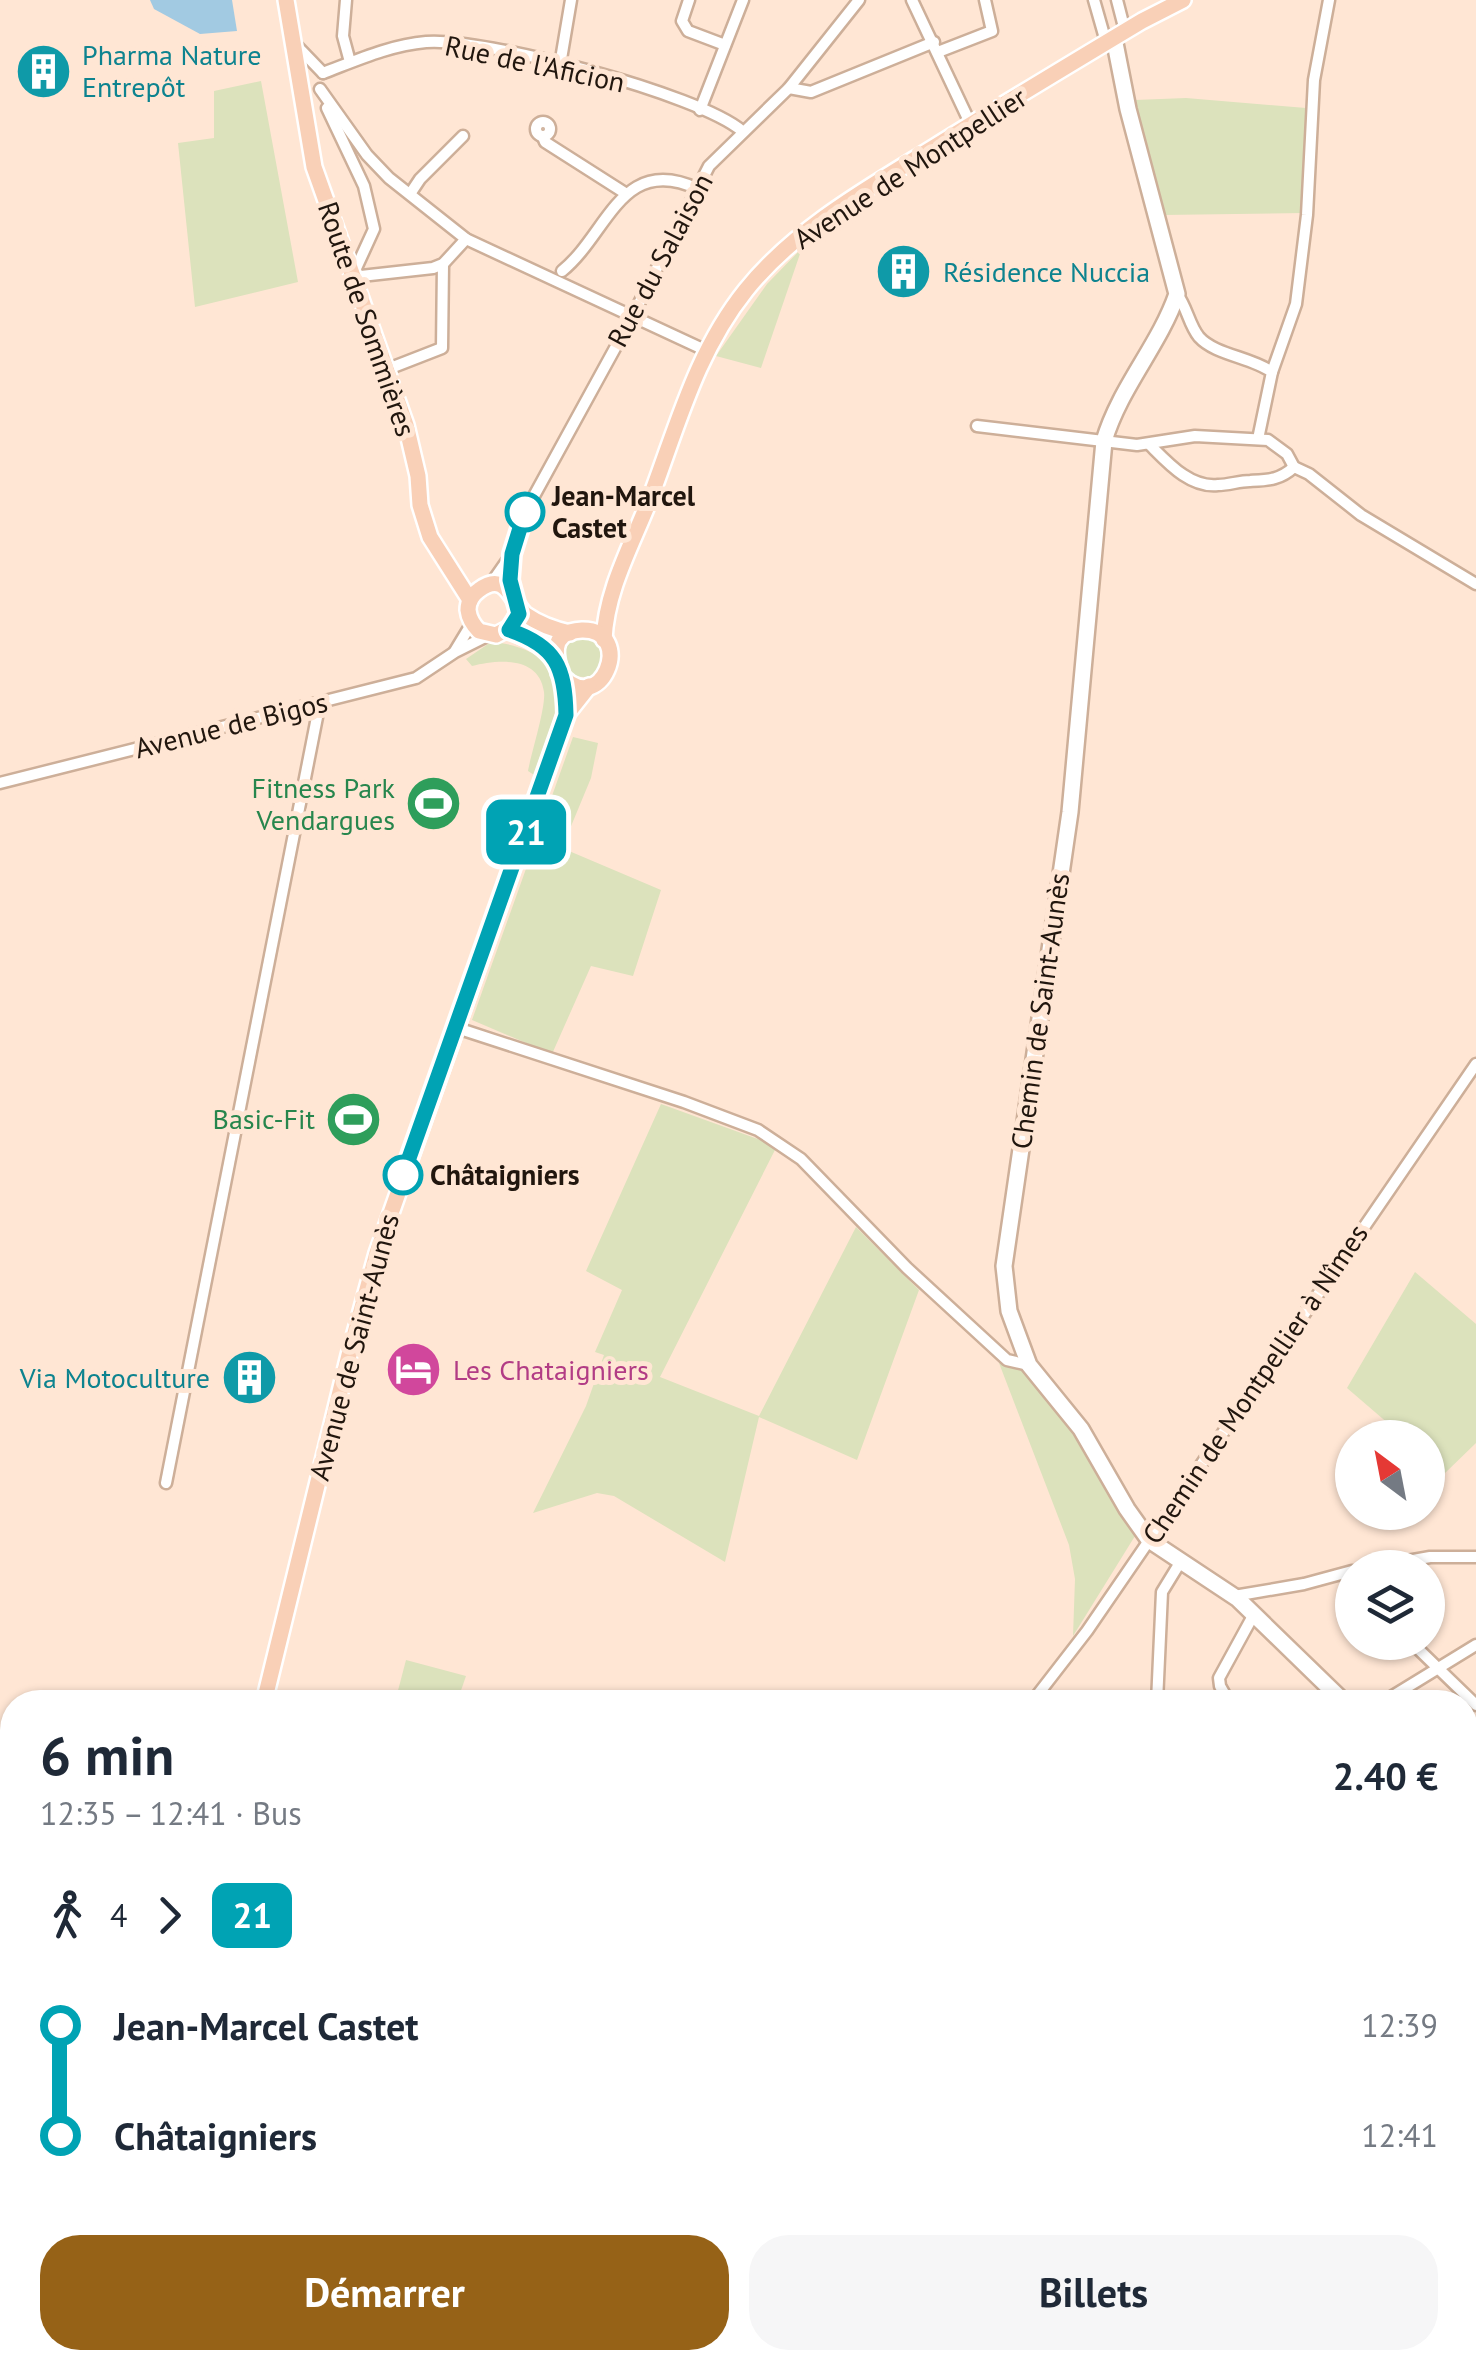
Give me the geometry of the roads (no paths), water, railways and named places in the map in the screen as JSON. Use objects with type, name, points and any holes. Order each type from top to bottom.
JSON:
[{"type":"main road","name":"Route de Sommières","points":[[282,0],[314,166],[406,425],[418,476],[420,505],[430,537],[455,576],[481,591]]},
{"type":"main road","name":"Avenue de Montpellier","points":[[575,632],[592,622],[610,597],[684,400],[707,351],[745,291],[773,260],[875,184],[1115,37],[1183,0]]},
{"type":"main road","points":[[516,600],[517,620],[509,630],[489,635],[472,623],[469,615],[481,591],[498,585],[556,630],[598,634],[611,657],[610,666],[600,681],[589,686],[572,685],[558,673],[558,646],[575,632]]},
{"type":"main road","name":"Avenue de Montpellier","points":[[604,640],[610,597]]},
{"type":"main road","points":[[509,630],[555,655]]},
{"type":"main road","name":"Avenue de Saint-Aunès","points":[[267,1690],[348,1355],[377,1253],[566,715],[566,692],[558,673]]},
{"type":"main road","name":"Avenue de Saint-Aunès","points":[[566,715],[589,686]]},
{"type":"street","points":[[346,0],[343,36],[350,62]]},
{"type":"street","points":[[560,65],[571,0]]},
{"type":"street","points":[[689,0],[682,21],[688,32],[725,45]]},
{"type":"street","points":[[700,110],[742,0]]},
{"type":"street","name":"Rue du Salaison","points":[[516,600],[510,580],[512,554],[530,502],[631,319],[709,166],[789,88],[859,0]]},
{"type":"street","points":[[912,0],[971,125]]},
{"type":"street","points":[[789,88],[811,92],[992,31],[985,0]]},
{"type":"street","points":[[1094,0],[1115,37]]},
{"type":"street","points":[[1117,0],[1115,37],[1128,109],[1177,294],[1196,334],[1206,344],[1256,361],[1272,372]]},
{"type":"street","points":[[1258,439],[1272,372],[1296,304],[1307,215],[1314,80],[1329,0]]},
{"type":"street","name":"Rue de l'Aficion","points":[[296,76],[305,67],[318,69],[428,42],[501,51],[615,77],[742,131]]},
{"type":"street","points":[[294,49],[318,69],[324,82],[320,88],[300,94]]},
{"type":"street","points":[[320,88],[367,155],[466,239],[631,319],[707,351]]},
{"type":"street","points":[[320,88],[364,186],[374,228],[352,278]]},
{"type":"street","points":[[410,194],[463,136]]},
{"type":"street","points":[[543,136],[546,142],[625,193]]},
{"type":"street","points":[[562,271],[589,245],[625,193],[649,182],[672,179],[698,190]]},
{"type":"street","points":[[352,278],[443,264],[466,239]]},
{"type":"street","points":[[388,369],[442,348],[443,264]]},
{"type":"street","name":"Chemin de Saint-Aunès","points":[[1149,1540],[1081,1429],[1029,1365],[1009,1312],[1004,1266],[1070,812],[1104,441],[1113,410],[1168,319],[1177,294]]},
{"type":"street","points":[[976,426],[1150,445],[1159,440],[1194,436],[1258,439],[1279,447],[1294,467],[1309,474],[1361,515],[1476,584]]},
{"type":"street","points":[[1150,445],[1175,470],[1216,486],[1234,481],[1273,480],[1294,467]]},
{"type":"street","name":"Rue du Salaison","points":[[481,591],[512,554]]},
{"type":"street","name":"Avenue de Bigos","points":[[454,652],[472,623]]},
{"type":"street","name":"Avenue de Bigos","points":[[0,783],[416,678],[454,652],[489,635]]},
{"type":"street","points":[[166,1483],[320,702]]},
{"type":"street","points":[[457,1028],[758,1130],[802,1159],[906,1268],[1006,1360],[1029,1365]]},
{"type":"street","name":"Chemin de Montpellier à Nîmes","points":[[1041,1690],[1087,1631],[1476,1064]]},
{"type":"street","points":[[1149,1540],[1233,1596],[1332,1690]]},
{"type":"street","points":[[1445,1557],[1476,1557]]},
{"type":"street","points":[[1158,1690],[1162,1592],[1181,1561]]},
{"type":"street","points":[[1233,1596],[1335,1576]]},
{"type":"street","points":[[1224,1690],[1219,1678],[1254,1614]]},
{"type":"street","points":[[1402,1690],[1476,1646]]},
{"type":"street","points":[[1429,1660],[1460,1690]]},
{"type":"water","points":[[150,0],[232,0],[237,31],[200,34],[154,9]]},
{"type":"place","name":"Pharma Nature Entrepôt","points":[[43,71]]},
{"type":"place","name":"Résidence Nuccia","points":[[904,272]]},
{"type":"place","name":"Jean-Marcel Castet","points":[[525,512]]},
{"type":"place","name":"Fitness Park Vendargues","points":[[434,804]]},
{"type":"place","name":"Basic-Fit","points":[[354,1119]]},
{"type":"place","name":"Châtaigniers","points":[[403,1175]]},
{"type":"place","name":"Les Chataigniers","points":[[414,1370]]},
{"type":"place","name":"Via Motoculture","points":[[249,1378]]}]
